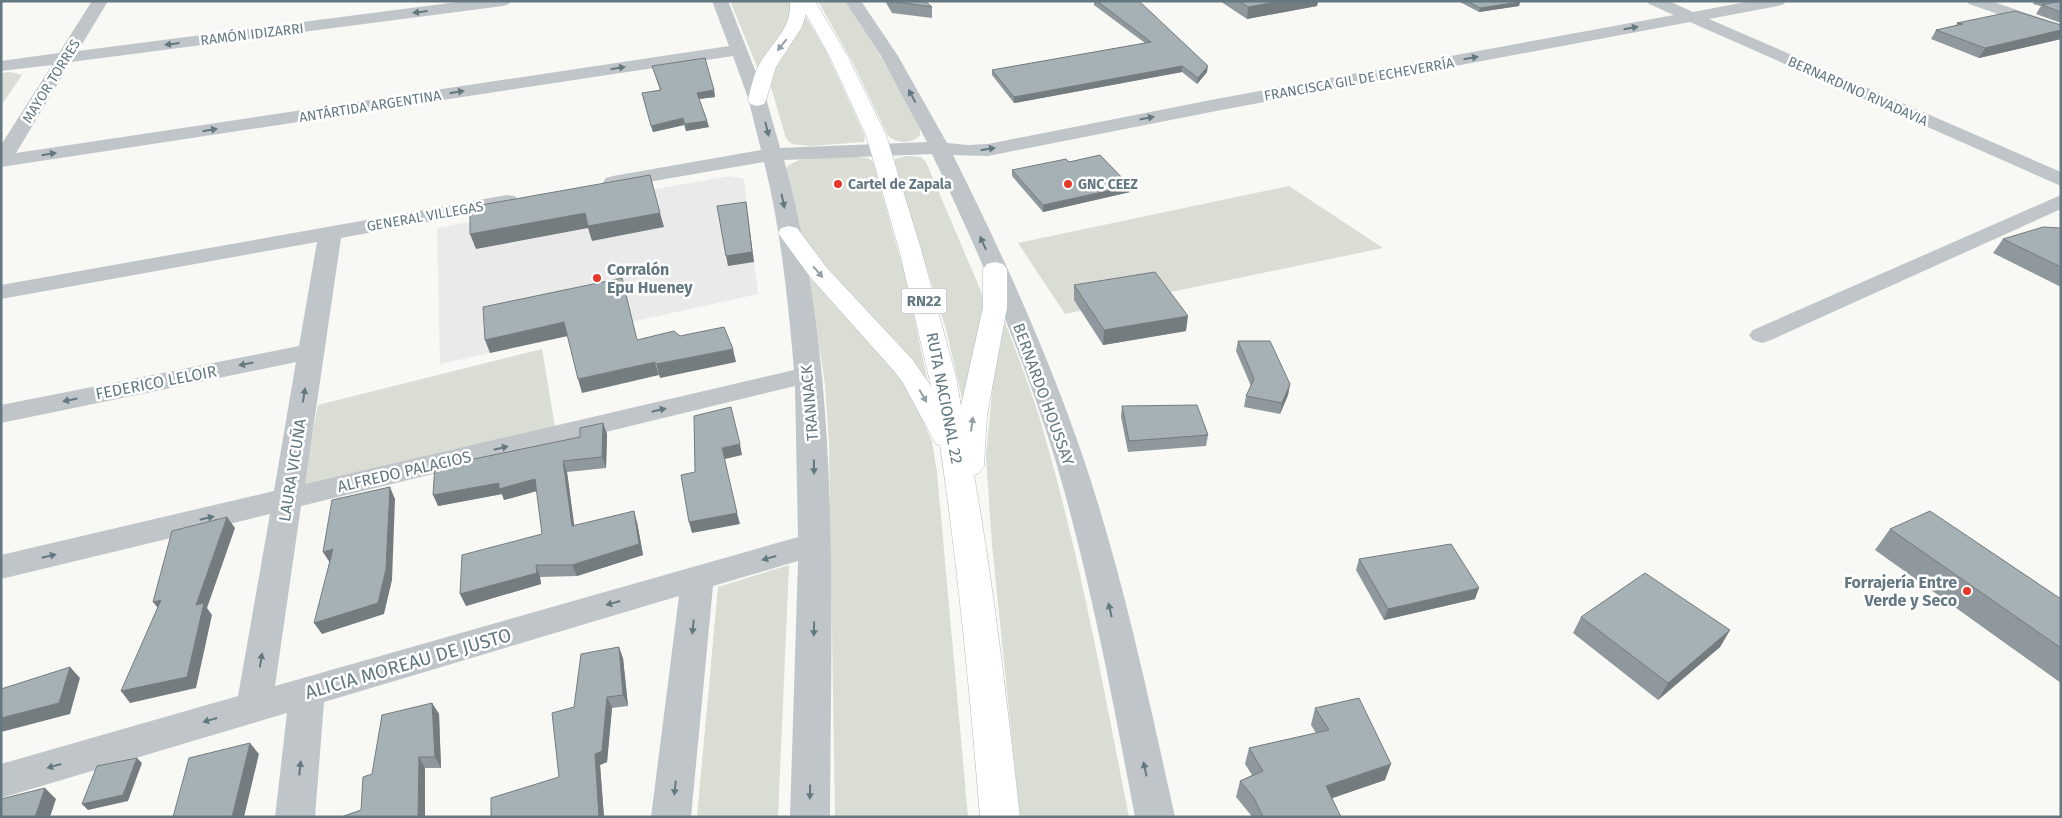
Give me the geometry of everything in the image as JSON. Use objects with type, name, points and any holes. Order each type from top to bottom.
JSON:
[{"type":"main road","points":[[757,100],[769,62],[796,25],[799,17],[798,1]]},
{"type":"main road","name":"RUTA NACIONAL 22","points":[[807,1],[843,66],[876,135],[927,311],[943,377],[957,455],[986,665],[1000,816]]},
{"type":"main road","points":[[790,233],[819,273],[903,365],[915,381],[957,455]]},
{"type":"main road","points":[[970,543],[970,436],[994,315],[995,270]]},
{"type":"street","name":"MAYOR TORRES","points":[[1,161],[100,1]]},
{"type":"street","name":"RAMÓN IDIZARRI","points":[[1,66],[503,1]]},
{"type":"street","name":"TRANNACK","points":[[720,1],[766,126],[790,233],[797,275],[814,456],[816,544],[810,817]]},
{"type":"street","name":"BERNARDO HOUSSAY","points":[[853,1],[878,36],[898,70],[939,148],[995,270],[1046,393],[1089,524],[1156,817]]},
{"type":"street","name":"FRANCISCA GIL DE ECHEVERRÍA","points":[[880,150],[939,148],[968,151],[988,150],[1218,96],[1663,5],[1709,1]]},
{"type":"street","name":"FRANCISCA GIL DE ECHEVERRÍA","points":[[1218,96],[1778,1]]},
{"type":"street","points":[[1976,1],[2061,31]]},
{"type":"street","name":"BERNARDINO RIVADAVIA","points":[[1663,5],[2061,180]]},
{"type":"street","name":"ANTÁRTIDA ARGENTINA","points":[[1,161],[739,50]]},
{"type":"street","points":[[1046,120],[1200,91],[1218,96]]},
{"type":"street","name":"FRANCISCA GIL DE ECHEVERRÍA","points":[[939,148],[978,133]]},
{"type":"street","points":[[596,186],[773,154],[880,150]]},
{"type":"street","name":"GENERAL VILLEGAS","points":[[1,292],[527,198]]},
{"type":"street","points":[[1762,335],[2061,202]]},
{"type":"street","name":"LAURA VICUÑA","points":[[254,708],[330,233]]},
{"type":"street","name":"FEDERICO LELOIR","points":[[1,414],[311,351]]},
{"type":"street","name":"ALFREDO PALACIOS","points":[[1,567],[807,375]]},
{"type":"street","name":"ALICIA MOREAU DE JUSTO","points":[[1,781],[816,544]]},
{"type":"street","points":[[671,817],[698,578]]},
{"type":"street","points":[[295,817],[308,692]]},
{"type":"shaded area","points":[[730,1],[790,1],[791,21],[758,69]]},
{"type":"shaded area","points":[[818,1],[845,1],[885,64],[912,112],[920,129],[920,135],[917,138],[904,142],[894,140],[887,134],[854,65]]},
{"type":"shaded area","points":[[806,17],[826,51],[865,136],[864,142],[810,146],[792,144],[787,140],[770,84],[770,76]]},
{"type":"shaded area","points":[[10,72],[22,75],[1,106],[1,73]]},
{"type":"shaded area","points":[[906,156],[921,157],[926,162],[984,302],[964,407],[946,329],[894,164],[895,159]]},
{"type":"shaded area","points":[[807,158],[868,158],[873,162],[906,279],[928,383],[817,259],[801,233],[785,170],[790,165]]},
{"type":"shaded area","name":"Corralón Epu Hueney","points":[[730,176],[744,179],[758,294],[440,364],[437,228]]},
{"type":"shaded area","points":[[1289,186],[1383,248],[1065,314],[1018,243]]},
{"type":"shaded area","points":[[809,276],[897,372],[912,394],[932,442],[937,472],[968,817],[835,817],[829,443],[825,385]]},
{"type":"shaded area","points":[[1005,322],[1028,382],[1060,490],[1092,629],[1129,817],[1020,817],[992,545],[986,457],[993,383]]},
{"type":"shaded area","points":[[542,349],[555,427],[302,487],[318,405]]},
{"type":"shaded area","points":[[789,565],[778,817],[697,817],[718,587]]},
{"type":"building","points":[[891,1],[925,1],[932,7]]},
{"type":"building","points":[[1097,1],[1139,1],[1208,66],[1198,78],[1182,66],[1014,97],[992,70],[1151,42]]},
{"type":"building","points":[[1239,1],[1281,1],[1248,7]]},
{"type":"building","points":[[1467,1],[1520,1],[1520,2],[1480,8]]},
{"type":"building","points":[[2060,1],[2061,12],[2042,5]]},
{"type":"building","points":[[2015,11],[2061,25],[2061,30],[1985,48],[1936,30],[1963,24],[1957,23]]},
{"type":"building","points":[[705,58],[714,90],[697,93],[707,121],[685,124],[683,118],[651,126],[642,93],[661,90],[652,66]]},
{"type":"building","points":[[1100,155],[1130,186],[1043,205],[1012,170],[1066,159],[1069,162]]},
{"type":"building","points":[[650,175],[660,213],[588,226],[585,213],[470,234],[470,207]]},
{"type":"building","points":[[746,202],[752,252],[726,256],[717,206]]},
{"type":"building","points":[[2043,227],[2061,228],[2061,267],[2003,239]]},
{"type":"building","points":[[1155,272],[1188,316],[1104,330],[1074,285]]},
{"type":"building","points":[[622,278],[637,340],[674,331],[680,336],[724,327],[733,349],[656,364],[655,362],[578,379],[564,322],[485,340],[483,307]]},
{"type":"building","points":[[1238,341],[1270,341],[1290,384],[1282,403],[1246,396],[1254,379]]},
{"type":"building","points":[[1197,405],[1208,435],[1129,441],[1122,406]]},
{"type":"building","points":[[731,407],[740,444],[722,448],[737,513],[689,522],[681,475],[695,472],[694,416]]},
{"type":"building","points":[[603,423],[602,457],[563,461],[572,526],[634,511],[639,544],[572,565],[536,565],[537,573],[460,594],[462,555],[542,534],[535,479],[499,489],[499,483],[433,495],[435,465],[468,457],[469,460],[580,437],[580,428]]},
{"type":"building","points":[[390,487],[386,569],[378,603],[314,623],[333,549],[323,552],[332,500]]},
{"type":"building","points":[[1930,511],[2061,599],[2061,648],[1890,529]]},
{"type":"building","points":[[227,517],[196,605],[204,603],[187,677],[121,691],[161,600],[153,602],[172,531]]},
{"type":"building","points":[[1451,544],[1479,588],[1388,609],[1359,559]]},
{"type":"building","points":[[1645,573],[1730,630],[1668,683],[1581,617]]},
{"type":"building","points":[[619,647],[623,695],[607,697],[602,751],[595,754],[599,817],[491,817],[491,798],[559,777],[552,713],[574,707],[581,654]]},
{"type":"building","points":[[70,667],[59,703],[1,718],[1,689]]},
{"type":"building","points":[[1359,698],[1391,764],[1326,786],[1341,817],[1263,817],[1254,798],[1240,781],[1263,771],[1249,748],[1329,730],[1315,708]]},
{"type":"building","points":[[432,703],[435,757],[419,757],[418,817],[341,817],[361,810],[363,777],[372,774],[382,715]]},
{"type":"building","points":[[250,743],[232,817],[173,817],[189,758]]},
{"type":"building","points":[[137,758],[123,795],[82,804],[97,766]]},
{"type":"building","points":[[45,788],[35,817],[1,817],[1,799]]},
{"type":"place","name":"Cartel de Zapala","points":[[838,184]]},
{"type":"place","name":"GNC CEEZ","points":[[1068,184]]},
{"type":"place","name":"Corralón Epu Hueney","points":[[597,278]]},
{"type":"place","name":"Forrajería Entre Verde y Seco","points":[[1967,591]]}]
